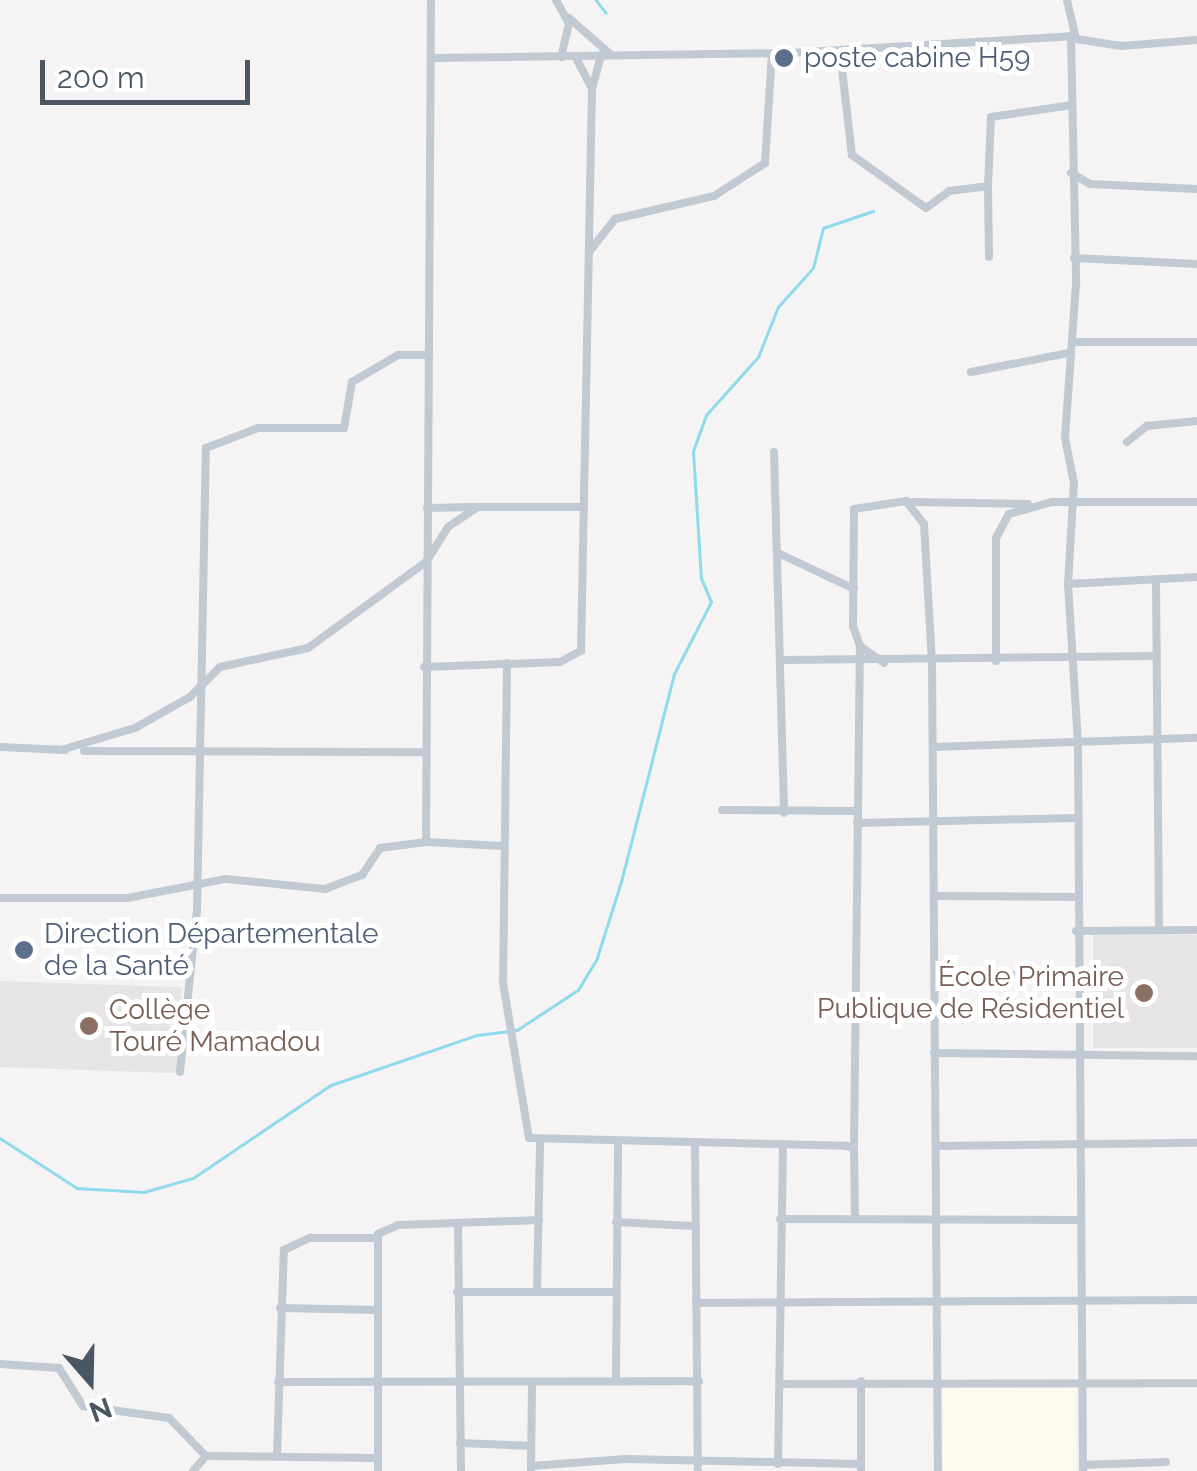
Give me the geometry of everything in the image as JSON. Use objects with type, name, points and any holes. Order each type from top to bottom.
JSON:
[{"type":"street","points":[[426,842],[422,752],[431,0]]},
{"type":"street","points":[[556,0],[605,55]]},
{"type":"street","points":[[1067,0],[1071,36],[1074,258],[1065,438],[1074,501],[1068,584],[1076,657],[1078,742],[1075,818],[1082,1468],[1166,1462]]},
{"type":"street","points":[[561,57],[569,18]]},
{"type":"street","points":[[432,58],[840,52],[1071,36],[1121,46],[1197,40]]},
{"type":"street","points":[[840,52],[852,155],[926,208],[950,192],[988,186]]},
{"type":"street","points":[[588,254],[615,219],[714,196],[765,162],[772,53]]},
{"type":"street","points":[[424,668],[579,655],[592,89],[605,55]]},
{"type":"street","points":[[576,58],[592,89]]},
{"type":"street","points":[[988,258],[991,118],[1072,105]]},
{"type":"street","points":[[1071,173],[1090,184],[1197,189]]},
{"type":"street","points":[[1074,258],[1197,264]]},
{"type":"street","points":[[1072,342],[1197,342]]},
{"type":"street","points":[[970,372],[1069,353]]},
{"type":"street","points":[[180,1072],[198,889],[208,444],[258,428],[344,428],[350,384],[396,356],[428,355]]},
{"type":"street","points":[[1127,442],[1147,426],[1197,421]]},
{"type":"street","points":[[774,452],[784,813]]},
{"type":"street","points":[[855,1216],[860,646],[854,589],[854,508],[913,502],[1197,502]]},
{"type":"street","points":[[913,502],[924,524],[932,661],[938,1471]]},
{"type":"street","points":[[996,660],[997,530],[1030,504]]},
{"type":"street","points":[[61,750],[130,730],[239,660],[303,651],[426,562],[448,527],[478,507]]},
{"type":"street","points":[[427,508],[581,507]]},
{"type":"street","points":[[778,553],[854,589]]},
{"type":"street","points":[[1068,584],[1197,578]]},
{"type":"street","points":[[1156,580],[1159,930]]},
{"type":"street","points":[[860,646],[884,663]]},
{"type":"street","points":[[782,660],[884,663],[1157,656]]},
{"type":"street","points":[[507,664],[503,983],[528,1136],[540,1142],[854,1148]]},
{"type":"street","points":[[933,747],[1197,738]]},
{"type":"street","points":[[0,747],[422,752]]},
{"type":"street","points":[[722,810],[858,811]]},
{"type":"street","points":[[857,823],[1075,818]]},
{"type":"street","points":[[0,898],[198,889],[226,879],[288,890],[342,886],[366,872],[380,848],[426,842],[502,846]]},
{"type":"street","points":[[935,896],[1076,897]]},
{"type":"street","points":[[1076,932],[1197,930]]},
{"type":"street","points":[[935,977],[1076,973]]},
{"type":"street","points":[[934,1053],[1078,1051],[1197,1056]]},
{"type":"street","points":[[537,1290],[540,1142]]},
{"type":"street","points":[[616,1380],[618,1142]]},
{"type":"street","points":[[936,1146],[1197,1142]]},
{"type":"street","points":[[696,1143],[693,1226],[698,1471]]},
{"type":"street","points":[[778,1464],[777,1302],[783,1144]]},
{"type":"street","points":[[780,1219],[855,1216],[1080,1220]]},
{"type":"street","points":[[277,1456],[280,1308],[290,1243],[377,1238],[390,1226],[539,1220]]},
{"type":"street","points":[[616,1222],[693,1226]]},
{"type":"street","points":[[458,1225],[461,1471]]},
{"type":"street","points":[[377,1238],[378,1471]]},
{"type":"street","points":[[458,1292],[615,1292]]},
{"type":"street","points":[[696,1303],[1197,1300]]},
{"type":"street","points":[[280,1308],[376,1310]]},
{"type":"street","points":[[0,1364],[59,1368],[82,1406],[168,1418],[206,1456],[378,1458]]},
{"type":"street","points":[[780,1384],[938,1378],[1197,1382]]},
{"type":"street","points":[[278,1382],[459,1386],[616,1380],[699,1382]]},
{"type":"street","points":[[532,1384],[531,1468],[698,1460],[861,1467],[861,1380]]},
{"type":"street","points":[[460,1442],[531,1446]]},
{"type":"street","points":[[193,1471],[206,1456]]},
{"type":"shaded area","name":"École Primaire Publique de Résidentiel","points":[[1093,935],[1197,935],[1197,1048],[1093,1048]]},
{"type":"shaded area","name":"Collège Touré Mamadou","points":[[0,981],[182,987],[179,1073],[0,1067]]},
{"type":"shaded area","points":[[943,1387],[1076,1387],[1076,1471],[943,1471]]},
{"type":"waterway","points":[[596,0],[606,13]]},
{"type":"waterway","points":[[0,1138],[77,1188],[144,1192],[193,1178],[331,1085],[477,1035],[517,1030],[578,990],[597,958],[621,882],[674,674],[711,602],[701,579],[693,451],[706,415],[758,357],[778,307],[813,268],[823,228],[873,211]]},
{"type":"place","name":"poste cabine H59","points":[[784,58]]},
{"type":"place","name":"Direction Départementale de la Santé","points":[[24,950]]},
{"type":"place","name":"École Primaire Publique de Résidentiel","points":[[1144,993]]},
{"type":"place","name":"Collège Touré Mamadou","points":[[89,1026]]}]
